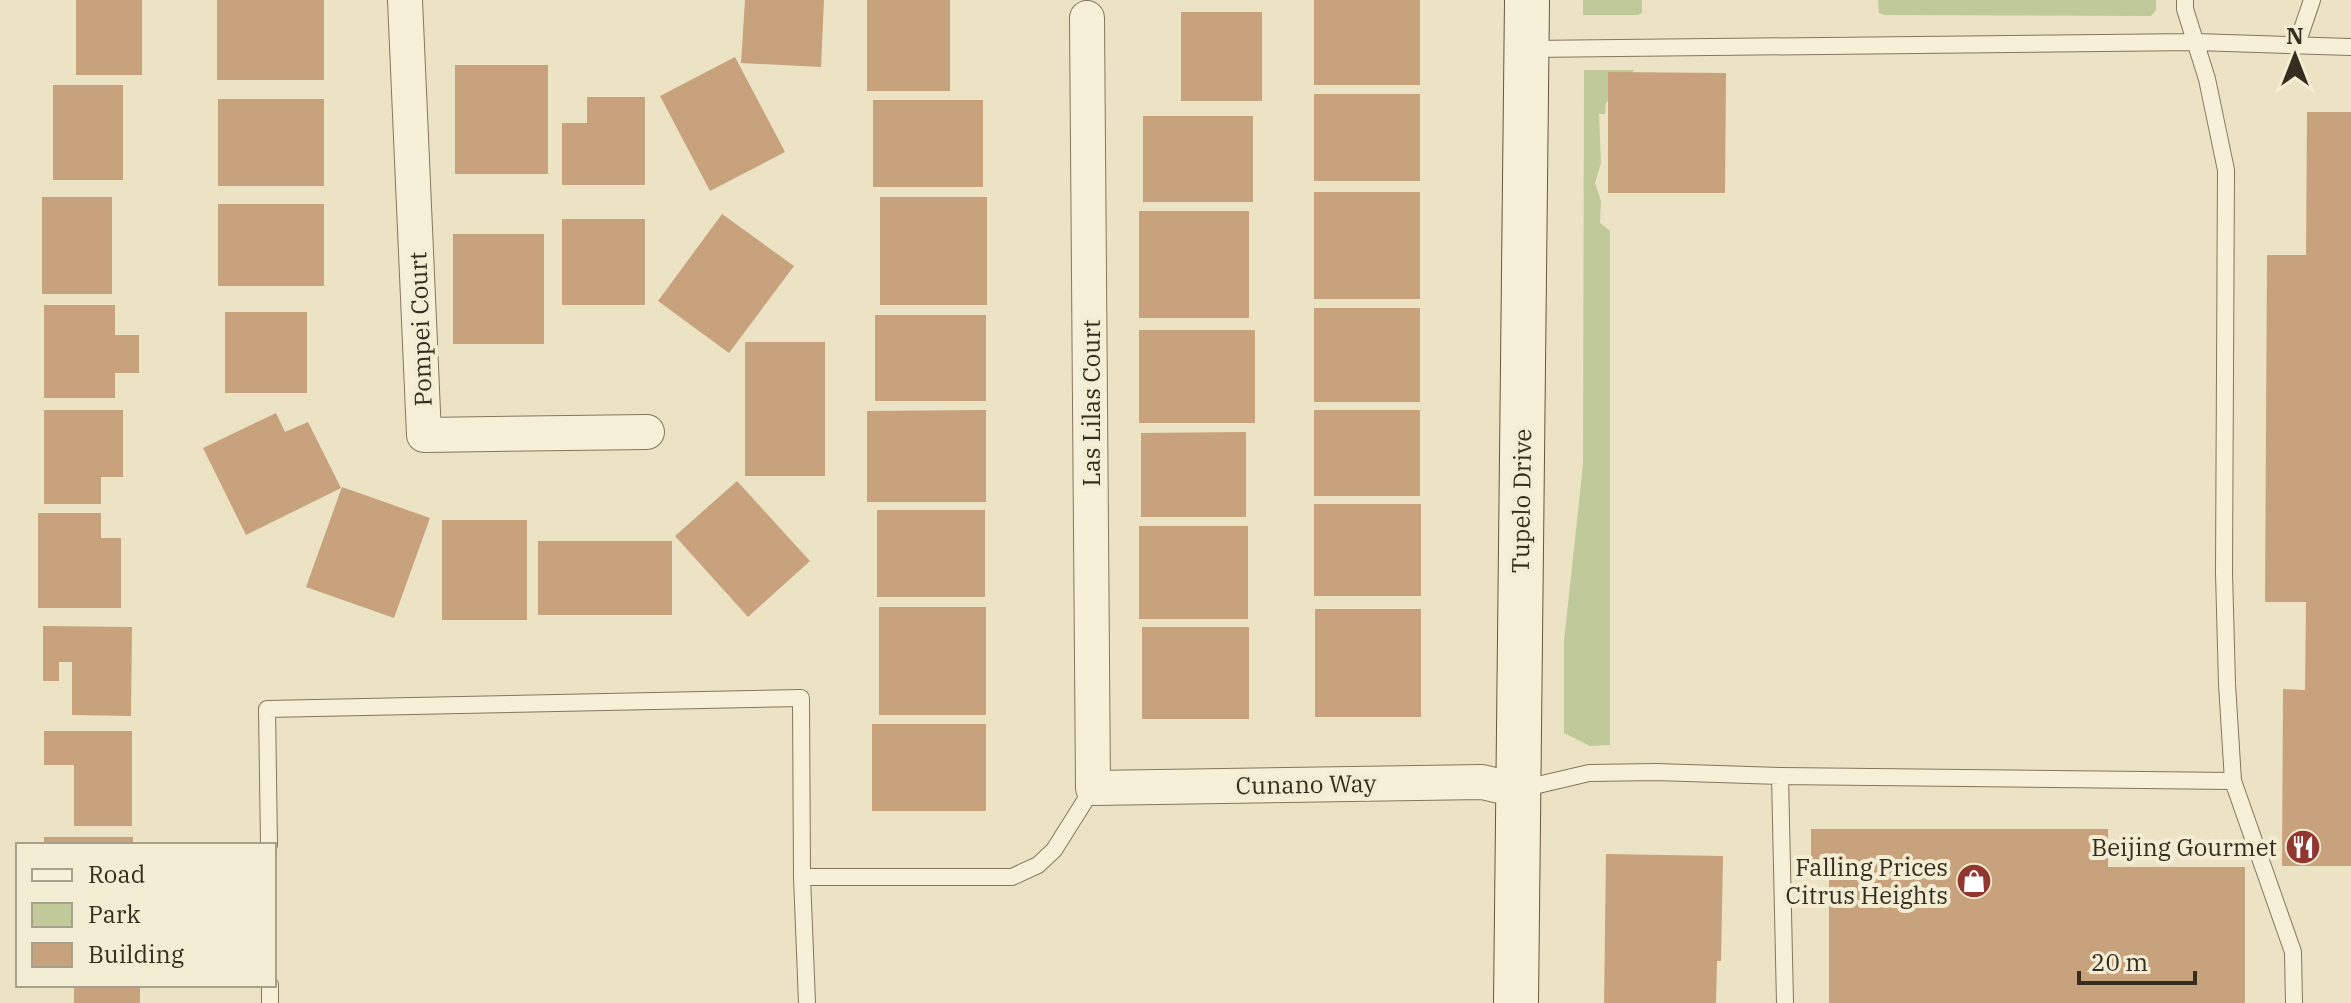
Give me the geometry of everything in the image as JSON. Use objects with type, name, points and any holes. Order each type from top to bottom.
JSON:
[{"type":"street","name":"Pompei Court","points":[[405,0],[424,435],[647,432]]},
{"type":"street","name":"Tupelo Drive","points":[[1516,1003],[1527,0]]},
{"type":"street","name":"Las Lilas Court","points":[[1087,18],[1093,788]]},
{"type":"street","name":"Cunano Way","points":[[1093,788],[1482,782],[1517,790]]},
{"type":"lane","points":[[2185,0],[2185,9],[2207,79],[2226,170],[2224,573],[2233,781],[2293,952],[2294,1003]]},
{"type":"lane","points":[[2296,47],[2312,0]]},
{"type":"lane","points":[[1527,49],[2196,42],[2351,47]]},
{"type":"lane","points":[[269,843],[267,709],[801,698],[802,877],[807,1003]]},
{"type":"lane","points":[[1517,790],[1589,773],[1656,772],[2233,781]]},
{"type":"lane","points":[[1780,776],[1785,1003]]},
{"type":"lane","points":[[802,877],[1012,877],[1038,865],[1054,850],[1093,788]]},
{"type":"green space","points":[[1583,0],[1642,0],[1642,13],[1583,15]]},
{"type":"green space","points":[[1878,0],[2156,0],[2156,10],[2151,16],[1884,15],[1879,13]]},
{"type":"green space","points":[[1584,70],[1634,70],[1606,103],[1605,114],[1599,114],[1601,163],[1595,183],[1601,201],[1600,223],[1610,231],[1610,745],[1590,746],[1564,733],[1564,641],[1583,465]]},
{"type":"building","points":[[76,0],[142,0],[142,75],[76,75]]},
{"type":"building","points":[[217,0],[324,0],[324,80],[217,80]]},
{"type":"building","points":[[745,0],[824,0],[821,67],[741,63]]},
{"type":"building","points":[[867,0],[950,0],[950,91],[867,91]]},
{"type":"building","points":[[1314,0],[1420,0],[1420,85],[1314,85]]},
{"type":"building","points":[[1181,12],[1262,12],[1262,101],[1181,101]]},
{"type":"building","points":[[735,57],[785,152],[710,191],[660,96]]},
{"type":"building","points":[[455,65],[548,65],[548,174],[455,174]]},
{"type":"building","points":[[1608,72],[1726,73],[1725,193],[1608,193]]},
{"type":"building","points":[[53,85],[123,85],[123,180],[53,180]]},
{"type":"building","points":[[1314,94],[1420,94],[1420,181],[1314,181]]},
{"type":"building","points":[[587,97],[645,97],[645,185],[562,185],[562,123],[587,123]]},
{"type":"building","points":[[218,99],[324,99],[324,186],[218,186]]},
{"type":"building","points":[[873,100],[983,100],[983,187],[873,187]]},
{"type":"building","points":[[2307,112],[2351,112],[2351,866],[2282,866],[2283,689],[2305,690],[2306,602],[2265,602],[2267,255],[2306,255]]},
{"type":"building","points":[[1143,116],[1253,116],[1253,202],[1143,202]]},
{"type":"building","points":[[1314,192],[1420,192],[1420,299],[1314,299]]},
{"type":"building","points":[[42,197],[112,197],[112,294],[42,294]]},
{"type":"building","points":[[880,197],[987,197],[987,305],[880,305]]},
{"type":"building","points":[[218,204],[324,204],[324,286],[218,286]]},
{"type":"building","points":[[1139,211],[1249,211],[1249,318],[1139,318]]},
{"type":"building","points":[[722,214],[794,266],[729,353],[658,301]]},
{"type":"building","points":[[562,219],[645,219],[645,305],[562,305]]},
{"type":"building","points":[[453,234],[544,234],[544,344],[453,344]]},
{"type":"building","points":[[44,305],[115,305],[115,335],[139,335],[139,373],[115,373],[115,398],[44,398]]},
{"type":"building","points":[[1314,308],[1420,308],[1420,402],[1314,402]]},
{"type":"building","points":[[225,312],[307,312],[307,393],[225,393]]},
{"type":"building","points":[[875,315],[986,315],[986,401],[875,401]]},
{"type":"building","points":[[1139,330],[1255,330],[1255,423],[1139,423]]},
{"type":"building","points":[[745,342],[825,342],[825,476],[745,476]]},
{"type":"building","points":[[44,410],[123,410],[123,477],[101,477],[101,504],[44,504]]},
{"type":"building","points":[[986,410],[986,502],[867,502],[867,411]]},
{"type":"building","points":[[1314,410],[1420,410],[1420,496],[1314,496]]},
{"type":"building","points":[[276,413],[285,432],[308,422],[341,488],[246,535],[203,448]]},
{"type":"building","points":[[1246,432],[1246,517],[1141,517],[1141,433]]},
{"type":"building","points":[[737,481],[810,561],[748,617],[675,536]]},
{"type":"building","points":[[342,487],[430,518],[394,618],[306,587]]},
{"type":"building","points":[[1314,504],[1421,504],[1421,596],[1314,596]]},
{"type":"building","points":[[877,510],[985,510],[985,597],[877,597]]},
{"type":"building","points":[[38,513],[101,513],[101,538],[121,538],[121,608],[38,608]]},
{"type":"building","points":[[442,520],[527,520],[527,620],[442,620]]},
{"type":"building","points":[[1139,526],[1248,526],[1248,619],[1139,619]]},
{"type":"building","points":[[538,541],[672,541],[672,615],[538,615]]},
{"type":"building","points":[[879,607],[986,607],[986,715],[879,715]]},
{"type":"building","points":[[1315,609],[1421,609],[1421,717],[1315,717]]},
{"type":"building","points":[[43,626],[132,627],[131,716],[72,715],[72,662],[59,662],[59,681],[43,681]]},
{"type":"building","points":[[1142,627],[1249,627],[1249,719],[1142,719]]},
{"type":"building","points":[[872,724],[986,724],[986,811],[872,811]]},
{"type":"building","points":[[44,731],[132,731],[132,826],[74,826],[74,765],[44,765]]},
{"type":"building","points":[[1811,829],[2108,829],[2108,867],[2245,867],[2245,1003],[1829,1003],[1829,868],[1811,868]]},
{"type":"building","points":[[44,837],[133,837],[133,843],[44,843]]},
{"type":"building","points":[[1606,854],[1723,856],[1721,961],[1717,961],[1716,1003],[1604,1003]]},
{"type":"building","points":[[74,987],[140,987],[140,1003],[74,1003]]},
{"type":"place","name":"Beijing Gourmet","points":[[2303,847]]},
{"type":"place","name":"Falling Prices Citrus Heights","points":[[1974,881]]}]
